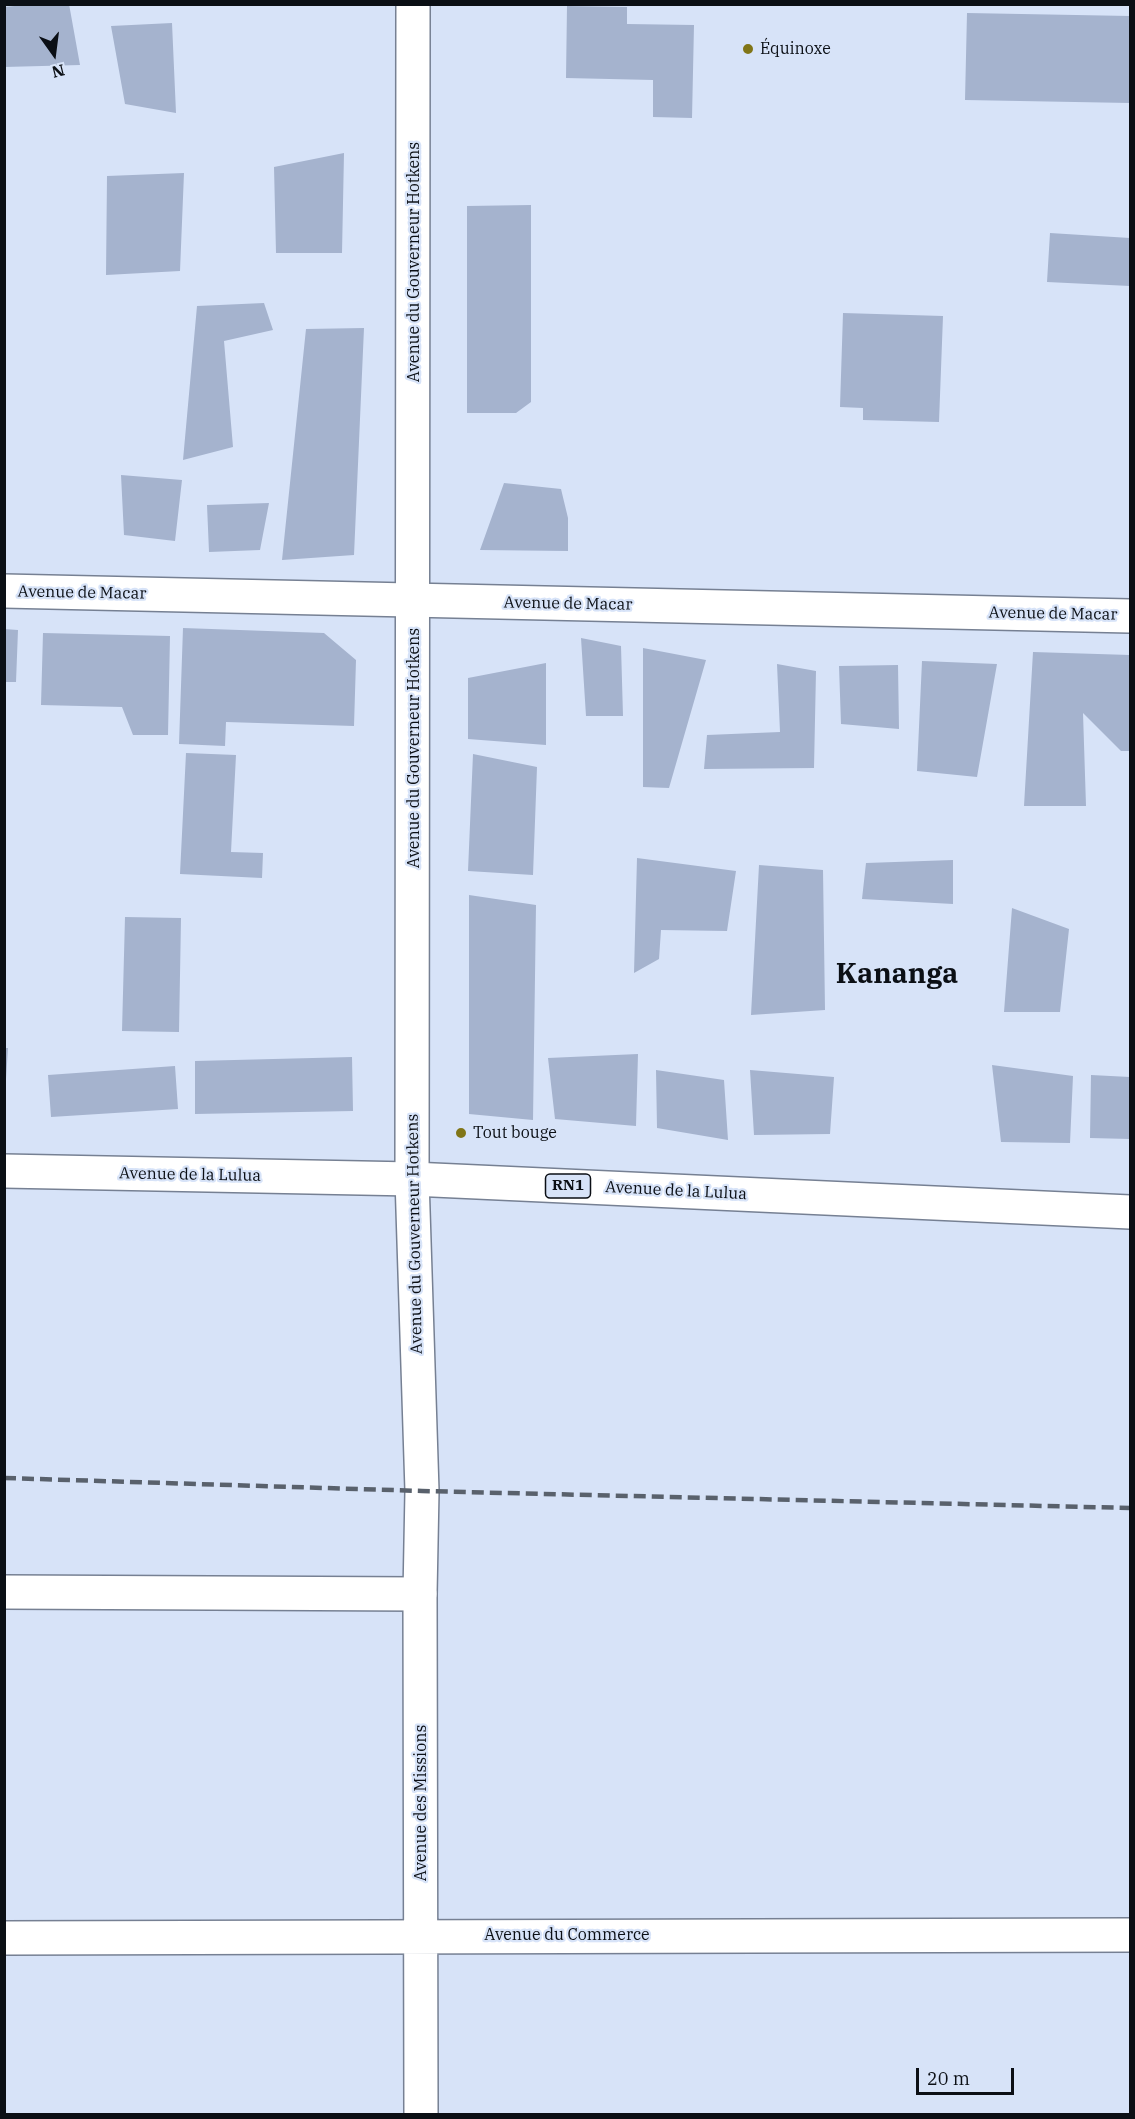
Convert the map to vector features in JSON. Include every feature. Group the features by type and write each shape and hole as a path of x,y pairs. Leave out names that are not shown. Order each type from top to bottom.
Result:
{"main road":[{"name":"Avenue du Gouverneur Hotkens","path":"413,4 412,1179 422,1491"},
{"name":"Avenue de Macar","path":"4,591 1131,616"},
{"name":"Avenue de la Lulua","path":"4,1171 412,1179 1131,1212"},
{"name":"Avenue des Missions","path":"421,2115 420,1594 422,1491"},
{"path":"4,1592 420,1594"},
{"name":"Avenue du Commerce","path":"4,1938 1131,1935"}],"building":[{"path":"69,4 80,65 4,67 4,7"},
{"path":"567,6 627,7 627,24 694,25 692,118 653,117 653,80 566,78"},
{"path":"967,13 1130,16 1130,103 965,100"},
{"path":"172,23 176,113 125,104 111,26"},
{"path":"344,153 342,253 276,253 274,167"},
{"path":"184,173 180,271 106,275 107,176"},
{"path":"531,205 531,402 516,413 467,413 467,206"},
{"path":"1050,233 1130,238 1130,286 1047,282"},
{"path":"264,303 273,330 224,341 233,447 183,460 197,306"},
{"path":"843,313 943,316 939,422 863,420 863,408 840,407"},
{"path":"364,328 354,555 282,560 306,329"},
{"path":"121,475 182,480 175,541 124,535"},
{"path":"504,483 561,489 568,518 568,551 480,550"},
{"path":"269,503 260,550 209,552 207,505"},
{"path":"183,628 324,633 356,660 354,726 226,722 225,746 179,744"},
{"path":"4,629 18,630 16,682 4,682"},
{"path":"43,633 170,636 168,735 133,735 122,707 41,705"},
{"path":"581,638 621,646 623,716 586,716"},
{"path":"643,648 706,660 669,788 643,787"},
{"path":"1033,652 1130,655 1130,751 1121,751 1083,713 1086,806 1024,806"},
{"path":"922,661 997,664 977,777 917,771"},
{"path":"546,663 546,745 468,739 468,678"},
{"path":"777,664 816,671 814,768 704,769 707,735 780,732"},
{"path":"898,665 899,729 841,724 839,666"},
{"path":"186,753 236,755 231,852 263,853 262,878 180,874"},
{"path":"473,754 537,767 533,875 468,871"},
{"path":"637,858 736,871 727,931 661,930 659,959 634,973"},
{"path":"953,860 953,904 862,899 866,863"},
{"path":"759,865 823,870 825,1010 751,1015"},
{"path":"469,895 536,905 533,1120 469,1114"},
{"path":"1012,908 1069,929 1060,1012 1004,1012"},
{"path":"125,917 181,918 179,1032 122,1031"},
{"path":"4,1048 8,1048 6,1079 4,1079"},
{"path":"638,1054 636,1126 555,1119 548,1058"},
{"path":"352,1057 353,1111 195,1114 195,1061"},
{"path":"992,1065 1073,1076 1070,1143 1001,1142"},
{"path":"175,1066 178,1109 51,1117 48,1075"},
{"path":"656,1070 724,1080 728,1140 657,1128"},
{"path":"750,1070 834,1077 830,1134 754,1135"},
{"path":"1091,1075 1130,1077 1130,1139 1090,1138"}],"railway":[{"path":"4,1478 422,1491 1130,1508"}],"place":[{"name":"Équinoxe","path":"748,49"},
{"name":"Tout bouge","path":"461,1133"}],"district":[{"name":"Kananga","path":"897,975"}]}
